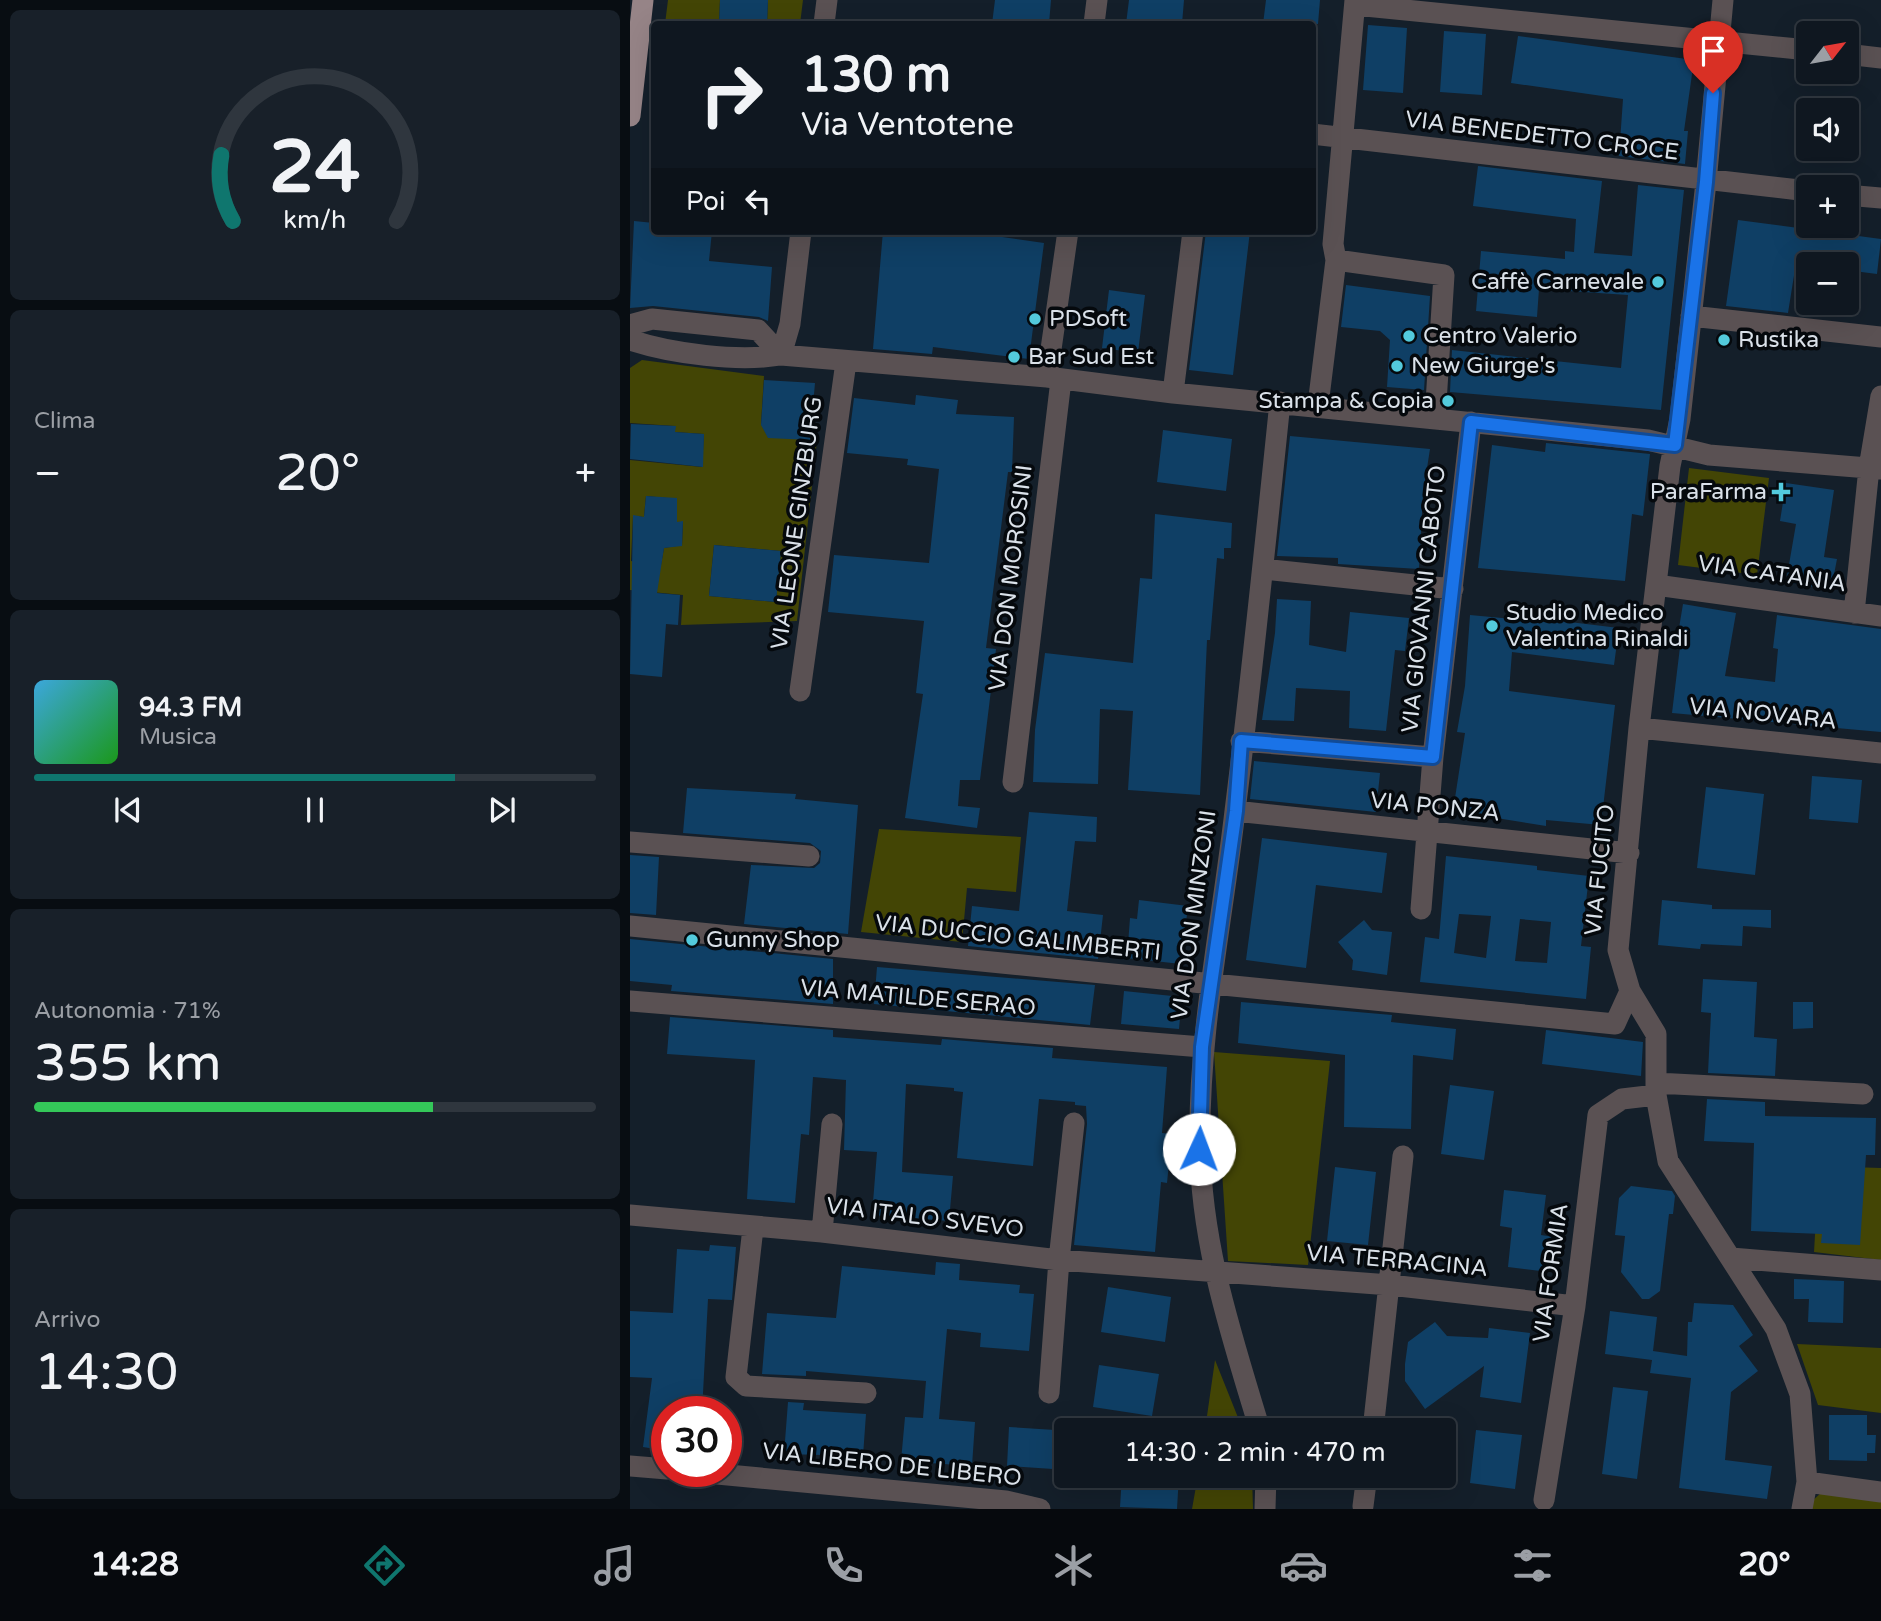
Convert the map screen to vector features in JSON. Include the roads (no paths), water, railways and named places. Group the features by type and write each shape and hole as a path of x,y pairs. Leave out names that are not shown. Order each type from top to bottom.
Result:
{"main road":[{"path":"630,116 633,55 643,0"}],"street":[{"path":"824,21 827,0"},
{"path":"1094,21 1097,0"},
{"name":"VIA FUCITO","path":"1723,0 1691,316 1639,728 1618,950 1630,991 1656,1034 1656,1089 1668,1161 1776,1329 1800,1394 1807,1482 1802,1509"},
{"path":"1318,405 1335,252 1355,2 1796,49"},
{"path":"1859,55 1881,58"},
{"name":"VIA BENEDETTO CROCE","path":"1316,135 1706,182 1796,190"},
{"path":"1859,196 1881,198"},
{"path":"781,355 790,324 801,235"},
{"name":"VIA DON MOROSINI","path":"1013,782 1068,235"},
{"path":"1173,393 1193,235"},
{"path":"1335,252 1444,275 1435,419"},
{"path":"1691,316 1881,337"},
{"path":"630,325 652,319 758,330 781,355"},
{"path":"630,340 650,347 758,359 781,355 1318,405 1675,445 1709,455 1875,469"},
{"name":"VIA LEONE GINZBURG","path":"800,691 846,362"},
{"path":"1854,613 1875,469 1881,396"},
{"name":"VIA DON MINZONI","path":"1256,1418 1213,1273 1199,1149 1202,1047 1209,983 1236,811 1241,741 1263,569 1280,402"},
{"name":"VIA GIOVANNI CABOTO","path":"1421,908 1425,833 1471,422"},
{"path":"1263,569 1452,589"},
{"name":"VIA CATANIA","path":"1656,585 1881,616"},
{"name":"VIA NOVARA","path":"1639,728 1881,753"},
{"path":"1241,741 1433,757"},
{"name":"VIA PONZA","path":"1236,811 1629,853"},
{"path":"630,842 809,856"},
{"name":"VIA DUCCIO GALIMBERTI","path":"630,926 1615,1024 1630,991"},
{"name":"VIA MATILDE SERAO","path":"630,1001 1202,1047"},
{"name":"VIA FORMIA","path":"1544,1500 1575,1306 1598,1115 1622,1099 1656,1089 1863,1094"},
{"path":"1049,1393 1059,1260 1074,1123"},
{"path":"822,1232 832,1124"},
{"path":"1374,1418 1403,1156"},
{"name":"VIA ITALO SVEVO","path":"630,1215 753,1228 822,1232 1059,1260 1213,1273"},
{"path":"753,1228 736,1377 746,1386 866,1393"},
{"path":"1731,1258 1881,1270"},
{"name":"VIA TERRACINA","path":"1213,1273 1390,1285 1575,1306"},
{"path":"630,1466 651,1468"},
{"name":"VIA LIBERO DE LIBERO","path":"742,1476 1006,1501 1039,1509"},
{"path":"1807,1482 1881,1492"},
{"path":"1265,1509 1266,1488"},
{"path":"1363,1506 1365,1488"}],"place":[{"name":"Caffè Carnevale","path":"1658,282"},
{"name":"PDSoft","path":"1035,319"},
{"name":"Centro Valerio","path":"1409,336"},
{"name":"Rustika","path":"1724,340"},
{"name":"Bar Sud Est","path":"1014,357"},
{"name":"New Giurge's","path":"1397,366"},
{"name":"Stampa & Copia","path":"1448,401"},
{"name":"ParaFarma","path":"1781,492"},
{"name":"Studio Medico Valentina Rinaldi","path":"1492,626"},
{"name":"Gunny Shop","path":"692,940"}]}
